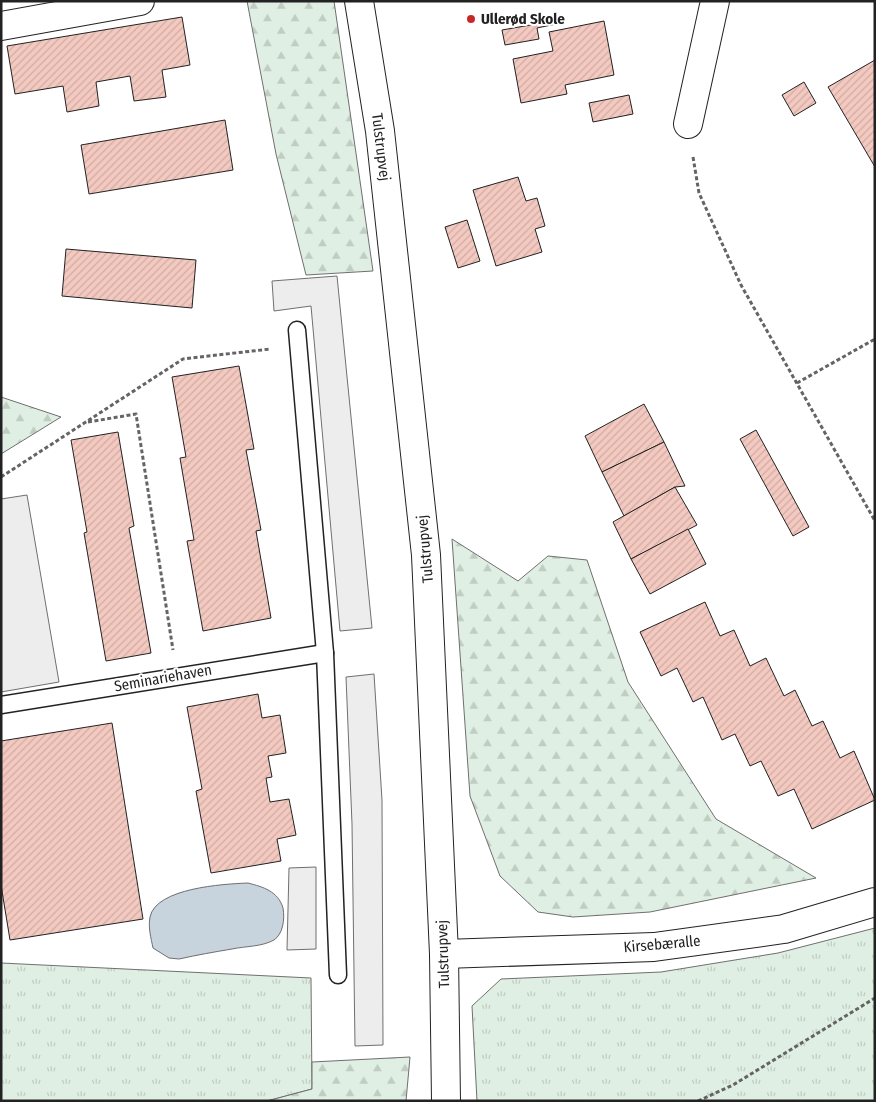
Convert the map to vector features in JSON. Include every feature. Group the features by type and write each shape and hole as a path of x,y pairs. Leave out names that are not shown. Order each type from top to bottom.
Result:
{"street":[{"path":"1,26 140,1"},
{"name":"Tulstrupvej","path":"360,1 380,131 426,555 444,954 446,1101"},
{"path":"688,124 715,1"},
{"name":"Kirsebæralle","path":"444,954 654,947 784,929 875,902"}],"lane":[{"path":"297,338 325,653 338,975"},
{"name":"Seminariehaven","path":"1,705 177,675 325,653"}],"path":[{"path":"688,124 699,193 742,286 875,521"},
{"path":"1,476 183,359 297,338"},
{"path":"796,383 875,339"},
{"path":"85,423 136,414 177,675"},
{"path":"698,1101 733,1085 875,998"}],"green space":[{"path":"247,1 334,1 373,271 306,275 276,154"},
{"path":"1,397 61,417 1,454"},
{"path":"452,539 518,581 548,556 587,560 628,682 716,819 816,878 650,912 573,917 538,912 500,876 470,796"},
{"path":"875,928 875,1101 477,1101 472,1006 501,979 661,972 778,953"},
{"path":"1,963 311,978 312,1089 267,1101 1,1101"},
{"path":"410,1057 406,1101 267,1101 312,1089 312,1062"}],"shaded area":[{"path":"337,276 372,628 340,631 311,306 274,311 272,281"},
{"path":"27,495 59,682 1,692 1,499"},
{"path":"374,674 382,800 383,1045 355,1046 352,824 346,677"},
{"path":"316,867 316,949 287,950 289,868"},
{"path":"248,883 269,891 278,897 281,902 284,912 283,926 274,940 259,945 179,959 169,958 153,948 150,917 155,907 164,900 192,889"}],"building":[{"path":"182,17 190,65 162,70 166,97 134,101 130,76 96,82 99,106 67,112 63,86 15,94 7,46"},
{"path":"555,17 556,24 537,28 539,39 505,45 502,30 536,24 535,21"},
{"path":"604,21 614,75 565,85 567,94 521,103 513,59 553,51 549,32"},
{"path":"875,60 875,167 828,87"},
{"path":"804,82 816,103 794,116 782,95"},
{"path":"629,95 633,114 593,122 589,103"},
{"path":"225,120 233,170 89,194 81,145"},
{"path":"518,177 526,201 537,198 545,226 535,229 542,252 496,266 473,190"},
{"path":"467,220 480,261 458,268 445,227"},
{"path":"66,249 196,260 192,308 62,296"},
{"path":"239,366 254,449 246,450 261,530 256,531 271,618 203,631 187,541 194,540 180,458 186,457 172,377"},
{"path":"644,404 664,442 602,472 585,436"},
{"path":"756,430 809,527 793,536 740,439"},
{"path":"118,432 134,526 129,528 151,653 106,661 84,533 87,532 71,440"},
{"path":"664,442 685,486 675,487 624,516 602,472"},
{"path":"675,487 697,525 631,559 613,522"},
{"path":"688,529 706,564 650,594 631,559"},
{"path":"705,602 720,636 734,630 750,666 766,658 784,696 795,690 812,726 823,721 840,758 854,751 875,800 812,829 794,789 778,796 761,761 750,766 735,734 722,740 703,697 693,702 677,668 661,676 640,632"},
{"path":"258,694 262,718 280,715 286,753 268,756 272,777 266,778 270,802 289,799 296,835 277,839 281,861 211,873 196,791 202,789 187,707"},
{"path":"112,723 143,919 10,940 1,885 1,741"}],"place":[{"name":"Ullerød Skole","path":"471,19"}]}
